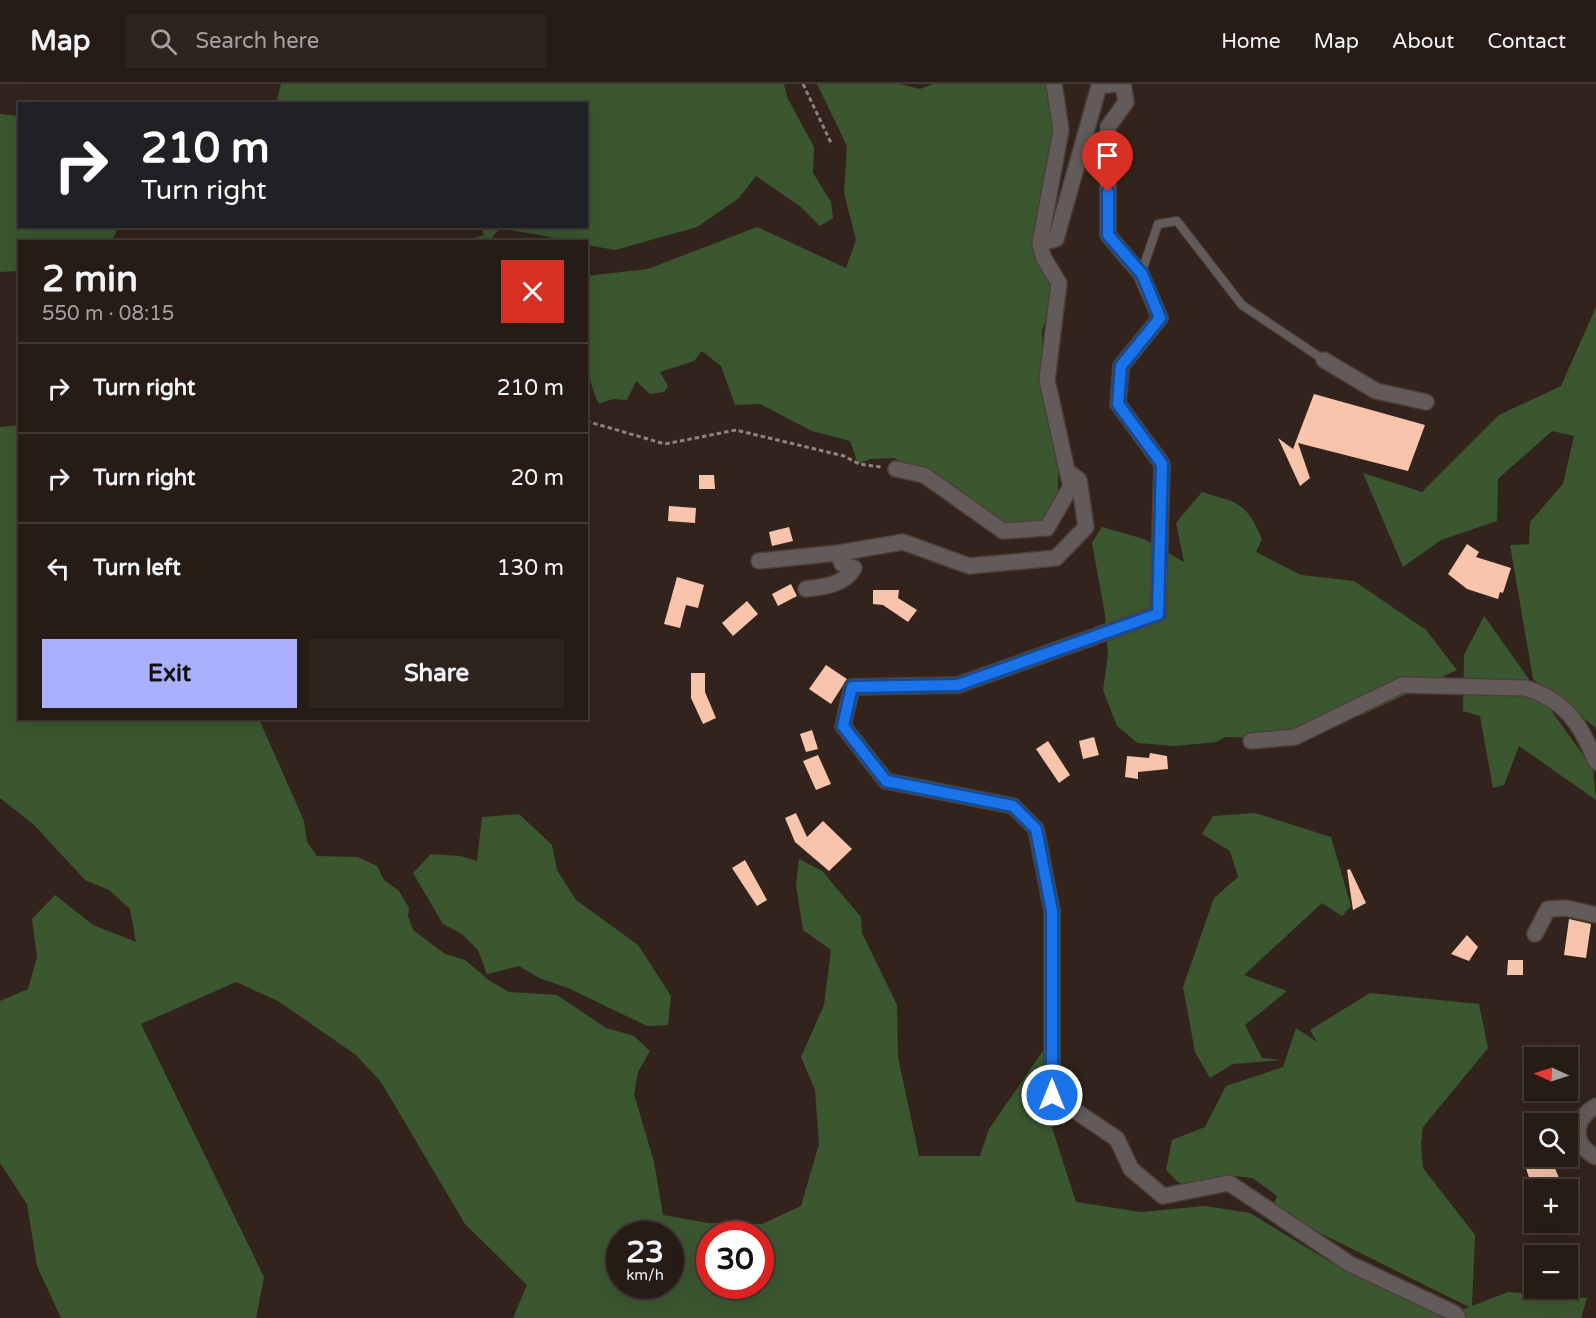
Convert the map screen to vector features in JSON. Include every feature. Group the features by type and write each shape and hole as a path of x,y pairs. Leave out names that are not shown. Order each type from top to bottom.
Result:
{"street":[{"path":"896,469 924,475 1003,531 1047,528 1071,486 1047,380 1059,283 1043,257 1040,243 1061,130 1054,84"},
{"path":"1040,243 1056,239 1099,86 1116,84"},
{"path":"1123,84 1126,102 1108,127 1108,235 1142,274 1160,318 1121,366 1118,404 1162,464 1158,614 958,685 852,687 843,726 886,781 1013,806 1036,829 1052,911 1052,1095 1117,1139 1131,1169 1162,1196 1229,1183 1350,1264 1454,1313 1458,1318"},
{"path":"1324,360 1376,391 1426,402"},
{"path":"759,561 838,554 903,542 969,566 1056,558 1086,527 1079,480 1067,471"},
{"path":"806,590 839,583 849,576 854,568 842,564 838,554"},
{"path":"1251,741 1294,737 1402,685 1525,688 1541,692 1559,704 1580,726 1596,762"},
{"path":"1535,934 1548,909 1566,908 1596,915"},
{"path":"1596,1106 1585,1112 1578,1123 1579,1138 1589,1154 1596,1157"}],"lane":[{"path":"1142,274 1158,224 1178,221 1242,305 1324,360"}],"path":[{"path":"803,84 832,145"},
{"path":"588,422 665,444 736,430 844,456 859,464 896,469"}],"green space":[{"path":"281,84 784,84 787,97 814,147 813,173 831,202 833,218 820,226 801,207 756,176 739,198 697,227 615,250 588,245 588,240 566,240 500,228 588,228 588,102 276,102"},
{"path":"817,84 900,84 920,89 933,84 1060,84 1065,106 1056,139 1043,212 1038,264 1052,288 1052,307 1042,330 1042,386 1058,456 1058,500 1047,521 1010,532 895,458 870,459 858,464 850,441 812,431 760,404 735,405 721,366 702,351 694,361 660,372 668,386 664,392 650,394 636,381 627,400 613,399 599,404 593,390 588,366 588,276 648,269 757,227 846,268 856,240 844,193 847,146"},
{"path":"0,114 18,116 18,228 115,228 116,233 112,240 18,240 18,271 0,272"},
{"path":"481,228 500,228 490,240 468,240 484,235"},
{"path":"1596,307 1596,728 1533,679 1510,545 1529,544 1530,522 1563,484 1574,436 1552,431 1498,479 1497,521 1441,540 1403,567 1363,473 1422,492 1499,415 1561,386"},
{"path":"18,425 18,720 259,720 304,821 307,842 317,856 357,857 377,866 384,880 399,891 409,908 408,916 413,930 445,954 465,960 490,981 509,992 557,995 606,1028 634,1036 650,1051 638,1072 634,1094 654,1162 663,1215 697,1221 696,1299 774,1299 774,1221 768,1221 801,1206 819,1144 815,1090 801,1057 824,1005 831,950 803,930 796,885 799,859 822,871 861,917 862,933 897,1005 898,1057 919,1156 980,1156 989,1129 1051,1039 1049,1118 1076,1202 1141,1212 1205,1206 1250,1213 1345,1271 1456,1313 1469,1307 1272,1209 1277,1196 1253,1178 1224,1175 1210,1186 1179,1183 1166,1170 1172,1140 1205,1127 1226,1086 1283,1067 1296,1028 1317,1042 1310,1030 1370,993 1479,1004 1488,1048 1423,1127 1421,1144 1423,1168 1475,1235 1472,1306 1508,1292 1524,1293 1524,1299 1587,1298 1581,1318 513,1318 527,1285 465,1224 381,1082 356,1055 278,1001 236,982 141,1024 264,1277 256,1318 61,1318 37,1266 27,1204 0,1163 0,1001 28,989 37,957 32,919 55,895 93,925 136,942 130,909 109,890 85,880 34,825 0,798 0,427"},
{"path":"1202,492 1233,502 1246,511 1262,539 1256,552 1301,575 1354,581 1426,630 1457,670 1362,715 1276,738 1225,737 1216,742 1175,746 1138,743 1117,726 1103,690 1108,655 1105,614 1092,543 1102,527 1144,539 1184,562 1176,523"},
{"path":"1484,616 1593,769 1596,800 1519,746 1504,785 1493,788 1480,716 1463,711 1464,655"},
{"path":"1255,813 1331,837 1351,906 1342,916 1322,903 1244,975 1287,991 1245,1025 1262,1058 1281,1060 1233,1064 1210,1078 1195,1052 1183,987 1214,898 1238,877 1230,851 1202,834 1213,816"},
{"path":"519,814 552,845 557,870 576,900 638,945 671,996 668,1025 647,1026 568,988 539,978 519,966 487,974 478,950 462,934 443,924 413,873 431,854 460,856 477,861 482,817"}],"building":[{"path":"1314,394 1425,425 1408,471 1298,443 1310,478 1300,486 1278,438 1293,449"},
{"path":"699,475 714,475 715,489 699,489"},
{"path":"669,506 696,508 695,523 668,521"},
{"path":"789,527 793,541 772,546 769,532"},
{"path":"1467,544 1479,552 1476,557 1511,568 1503,593 1500,592 1498,599 1467,589 1448,574"},
{"path":"677,577 704,585 698,608 686,605 680,628 664,624"},
{"path":"791,584 797,596 778,606 772,594"},
{"path":"873,590 899,590 898,598 917,610 908,622 883,605 873,604"},
{"path":"747,601 758,614 733,636 722,623"},
{"path":"826,665 847,679 831,704 809,689"},
{"path":"691,673 705,673 705,692 716,718 703,724 691,698"},
{"path":"812,730 818,749 806,752 800,734"},
{"path":"1094,737 1099,755 1083,759 1079,741"},
{"path":"1048,741 1070,775 1059,783 1036,749"},
{"path":"1150,753 1167,756 1168,769 1138,772 1138,779 1125,777 1127,756 1149,758"},
{"path":"818,755 831,784 816,790 803,761"},
{"path":"796,813 807,837 823,821 852,849 829,871 795,842 785,818"},
{"path":"745,860 767,900 757,906 732,868"},
{"path":"1350,869 1366,903 1353,910 1347,870"},
{"path":"1569,919 1591,924 1586,958 1564,955"},
{"path":"1467,935 1478,947 1469,961 1451,954"},
{"path":"1508,960 1523,960 1523,975 1507,975"},
{"path":"1526,1167 1554,1167 1559,1179 1529,1179"}],"route":[{"path":"1052,1095 1052,911 1036,829 1013,806 886,781 843,726 852,687 958,685 1158,614 1162,464 1118,404 1121,366 1160,318 1142,274 1108,235 1108,192"}]}
